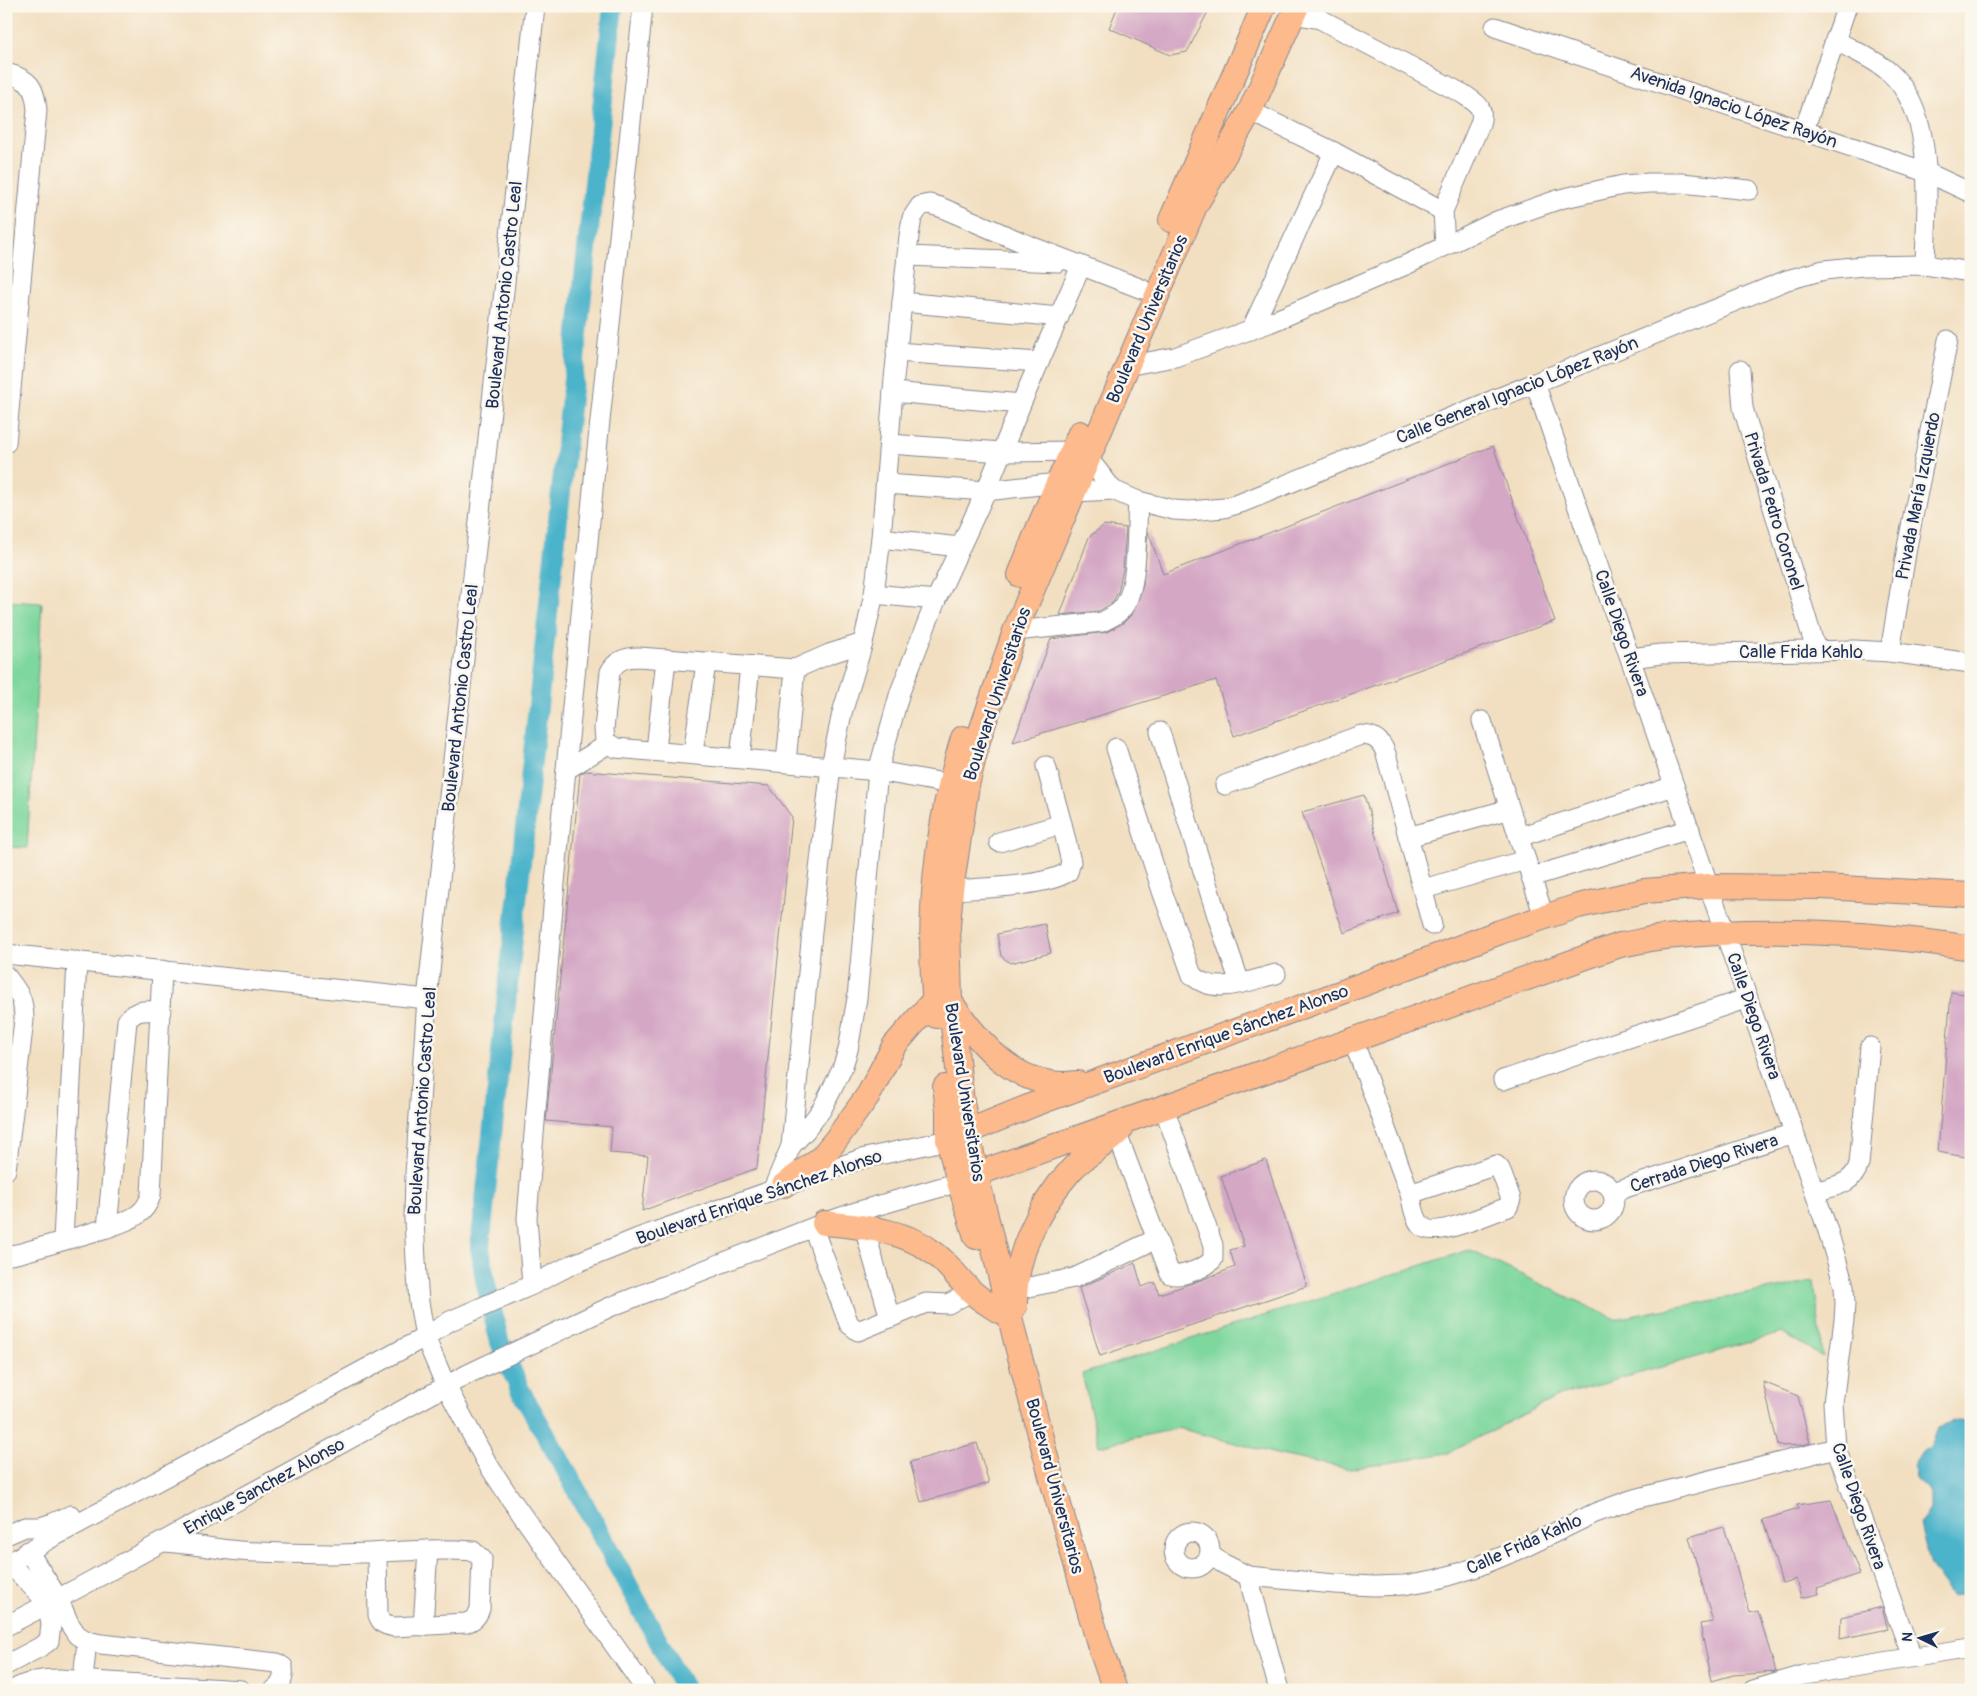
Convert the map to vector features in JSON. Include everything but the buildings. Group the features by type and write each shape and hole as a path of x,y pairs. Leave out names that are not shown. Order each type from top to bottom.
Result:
{"main road":[{"name":"Boulevard Universitarios","path":"1080,454 1126,366 1264,6"},
{"name":"Boulevard Universitarios","path":"1113,1690 1092,1630 999,1311 958,1135 948,1111 942,1001 951,890 956,850 979,737 1066,488 1142,289 1188,202 1250,111 1295,10"},
{"name":"Boulevard Universitarios","path":"942,1001 931,966 931,924 937,852 950,784 971,710 992,647 1038,529 1066,488"},
{"name":"Boulevard Enrique Sánchez Alonso","path":"958,1135 1105,1079 1578,906 1644,891 1709,886 1812,886 1971,895"},
{"path":"967,1178 1123,1127 1164,1108 1620,946 1664,937 1794,932 1911,939 1971,948"},
{"path":"778,1187 821,1158 869,1094 894,1046 942,1001 1004,1063 1020,1073 1035,1079 1062,1085 1105,1079"},
{"path":"1015,1338 1014,1290 1021,1256 1039,1214 1071,1170 1123,1127"},
{"name":"Boulevard Universitarios","path":"967,1178 1015,1338 1077,1571 1113,1690"},
{"path":"819,1226 861,1220 887,1232 910,1239 933,1252 958,1274 972,1292 999,1311"}],"street":[{"name":"Boulevard Antonio Castro Leal","path":"535,6 427,999 414,1218 419,1302 425,1337 446,1386 487,1463 646,1690"},
{"path":"532,1285 527,1218 566,770 643,6"},
{"path":"1804,130 1847,6"},
{"path":"1295,10 1320,18 1464,94 1480,108 1482,115 1480,124 1443,211 1446,246"},
{"name":"Avenida Ignacio López Rayón","path":"1495,28 1926,172 1971,193"},
{"path":"1835,40 1888,71 1902,88 1914,111 1920,129 1926,172 1925,265 1971,272"},
{"path":"6,73 30,83 36,99 37,110 9,379 6,443"},
{"path":"1250,111 1334,152 1443,211"},
{"path":"1250,330 1334,152"},
{"path":"1126,366 1175,357 1250,330 1446,246 1497,221 1560,199 1622,185 1682,183 1749,190"},
{"path":"778,1187 791,1146 831,766 842,713 863,643 874,594 886,484 896,352 912,218 920,206 929,204 940,207 1076,264 1142,289"},
{"path":"907,256 1076,264"},
{"path":"791,1146 822,1109 842,1069 848,1050 857,998 878,770 900,692 936,600 986,491 1059,317 1076,264"},
{"name":"Calle General Ignacio López Rayón","path":"1112,490 1138,501 1174,510 1189,511 1224,508 1241,503 1787,280 1824,270 1864,266 1925,265"},
{"path":"902,302 1059,317"},
{"name":"Privada María Izquierdo","path":"1890,652 1909,537 1948,340"},
{"path":"896,352 1039,362"},
{"name":"Privada Pedro Coronel","path":"1740,370 1743,408 1816,650"},
{"name":"Calle Diego Rivera","path":"1535,383 1815,1192 1844,1286 1844,1320 1833,1403 1836,1448 1912,1657"},
{"path":"893,392 1021,404"},
{"path":"889,444 1002,452 1080,454 1112,490"},
{"path":"886,484 986,491 1066,488 1112,490"},
{"path":"1015,631 1102,622 1124,608 1129,597 1134,572 1138,501"},
{"path":"881,538 959,547"},
{"path":"874,594 936,600"},
{"path":"863,643 835,651 795,669 632,657 618,662 610,672 604,729 605,741 616,748 878,770 950,784"},
{"name":"Calle Frida Kahlo","path":"1631,658 1661,654 1816,650 1890,652 1971,663"},
{"path":"656,750 666,659"},
{"path":"693,753 706,663"},
{"path":"740,758 750,666"},
{"path":"786,762 795,669"},
{"path":"1482,721 1544,917"},
{"path":"1160,732 1218,920 1240,983"},
{"path":"1225,785 1361,735 1371,736 1380,741 1383,746 1432,925"},
{"path":"566,770 608,744"},
{"path":"1116,748 1188,968 1197,980 1210,986 1218,987 1276,974"},
{"path":"951,890 1002,886 1058,878 1068,872 1071,862 1046,766"},
{"path":"1519,837 1674,786"},
{"path":"1408,837 1510,809"},
{"path":"999,842 1062,824"},
{"path":"1423,889 1528,869 1690,829"},
{"path":"6,954 427,999"},
{"path":"63,1240 77,962"},
{"path":"6,1254 21,1253 108,1228 136,1217 149,1204 162,970"},
{"path":"6,976 18,991 24,1004 24,1020 6,1170"},
{"path":"1503,1080 1748,998"},
{"path":"108,1228 126,1021 131,1014 138,1011 161,1012"},
{"path":"1353,1040 1410,1194 1417,1219 1421,1225 1427,1230 1442,1230 1508,1207 1511,1199 1500,1169 1496,1165 1410,1194"},
{"path":"1815,1192 1850,1180 1856,1174 1859,1164 1870,1047"},
{"path":"1123,1127 1167,1270 1170,1274 1179,1276 1209,1264 1213,1259 1212,1245 1164,1108"},
{"name":"Cerrada Diego Rivera","path":"1613,1192 1794,1133"},
{"name":"Boulevard Enrique Sánchez Alonso","path":"425,1337 450,1321 504,1298 571,1265 638,1238 861,1159 958,1135"},
{"path":"890,1318 861,1220 967,1178"},
{"path":"819,1226 849,1324 858,1330 926,1303 948,1304 972,1292"},
{"name":"Enrique Sanchez Alonso","path":"6,1626 468,1374 522,1347 610,1307 819,1226"},
{"path":"1014,1290 1074,1278 1156,1239"},
{"path":"53,1600 8,1563 425,1337"},
{"path":"6,1535 25,1527 40,1527 53,1523 234,1431 244,1434"},
{"name":"Calle Frida Kahlo","path":"1210,1555 1248,1576 1292,1582 1374,1586 1404,1585 1438,1579 1474,1568 1523,1548 1595,1512 1631,1500 1836,1448"},
{"path":"163,1542 189,1543 238,1551 284,1554 377,1554 428,1550 473,1551 482,1559 483,1567 480,1609 473,1620 466,1623 394,1627 385,1625 380,1621 378,1614 377,1554"},
{"path":"424,1626 428,1550"},
{"path":"28,1551 53,1600 77,1635 86,1641 277,1663 283,1667 284,1676 281,1684 274,1690"},
{"path":"1248,1576 1279,1690"},
{"path":"6,1665 42,1646 49,1640 53,1600"},
{"path":"83,1679 86,1641"},
{"path":"1753,1690 1804,1675 1971,1648"},
{"path":"216,1687 218,1656"},
{"path":"13,1690 29,1682 42,1679 83,1679 241,1690"}],"green space":[{"path":"6,601 42,603 27,848 6,847"},
{"path":"1469,1250 1615,1319 1814,1281 1823,1357 1782,1333 1559,1396 1448,1453 1350,1469 1280,1455 1178,1428 1099,1446 1082,1374"}],"water":[{"path":"1956,1421 1971,1422 1971,1594 1951,1596 1930,1566 1920,1525 1930,1509 1930,1490 1915,1479 1914,1463 1921,1452 1930,1447 1937,1428"}],"waterway":[{"path":"613,6 480,1247 485,1280 499,1340 520,1390 563,1465 685,1690"}]}
